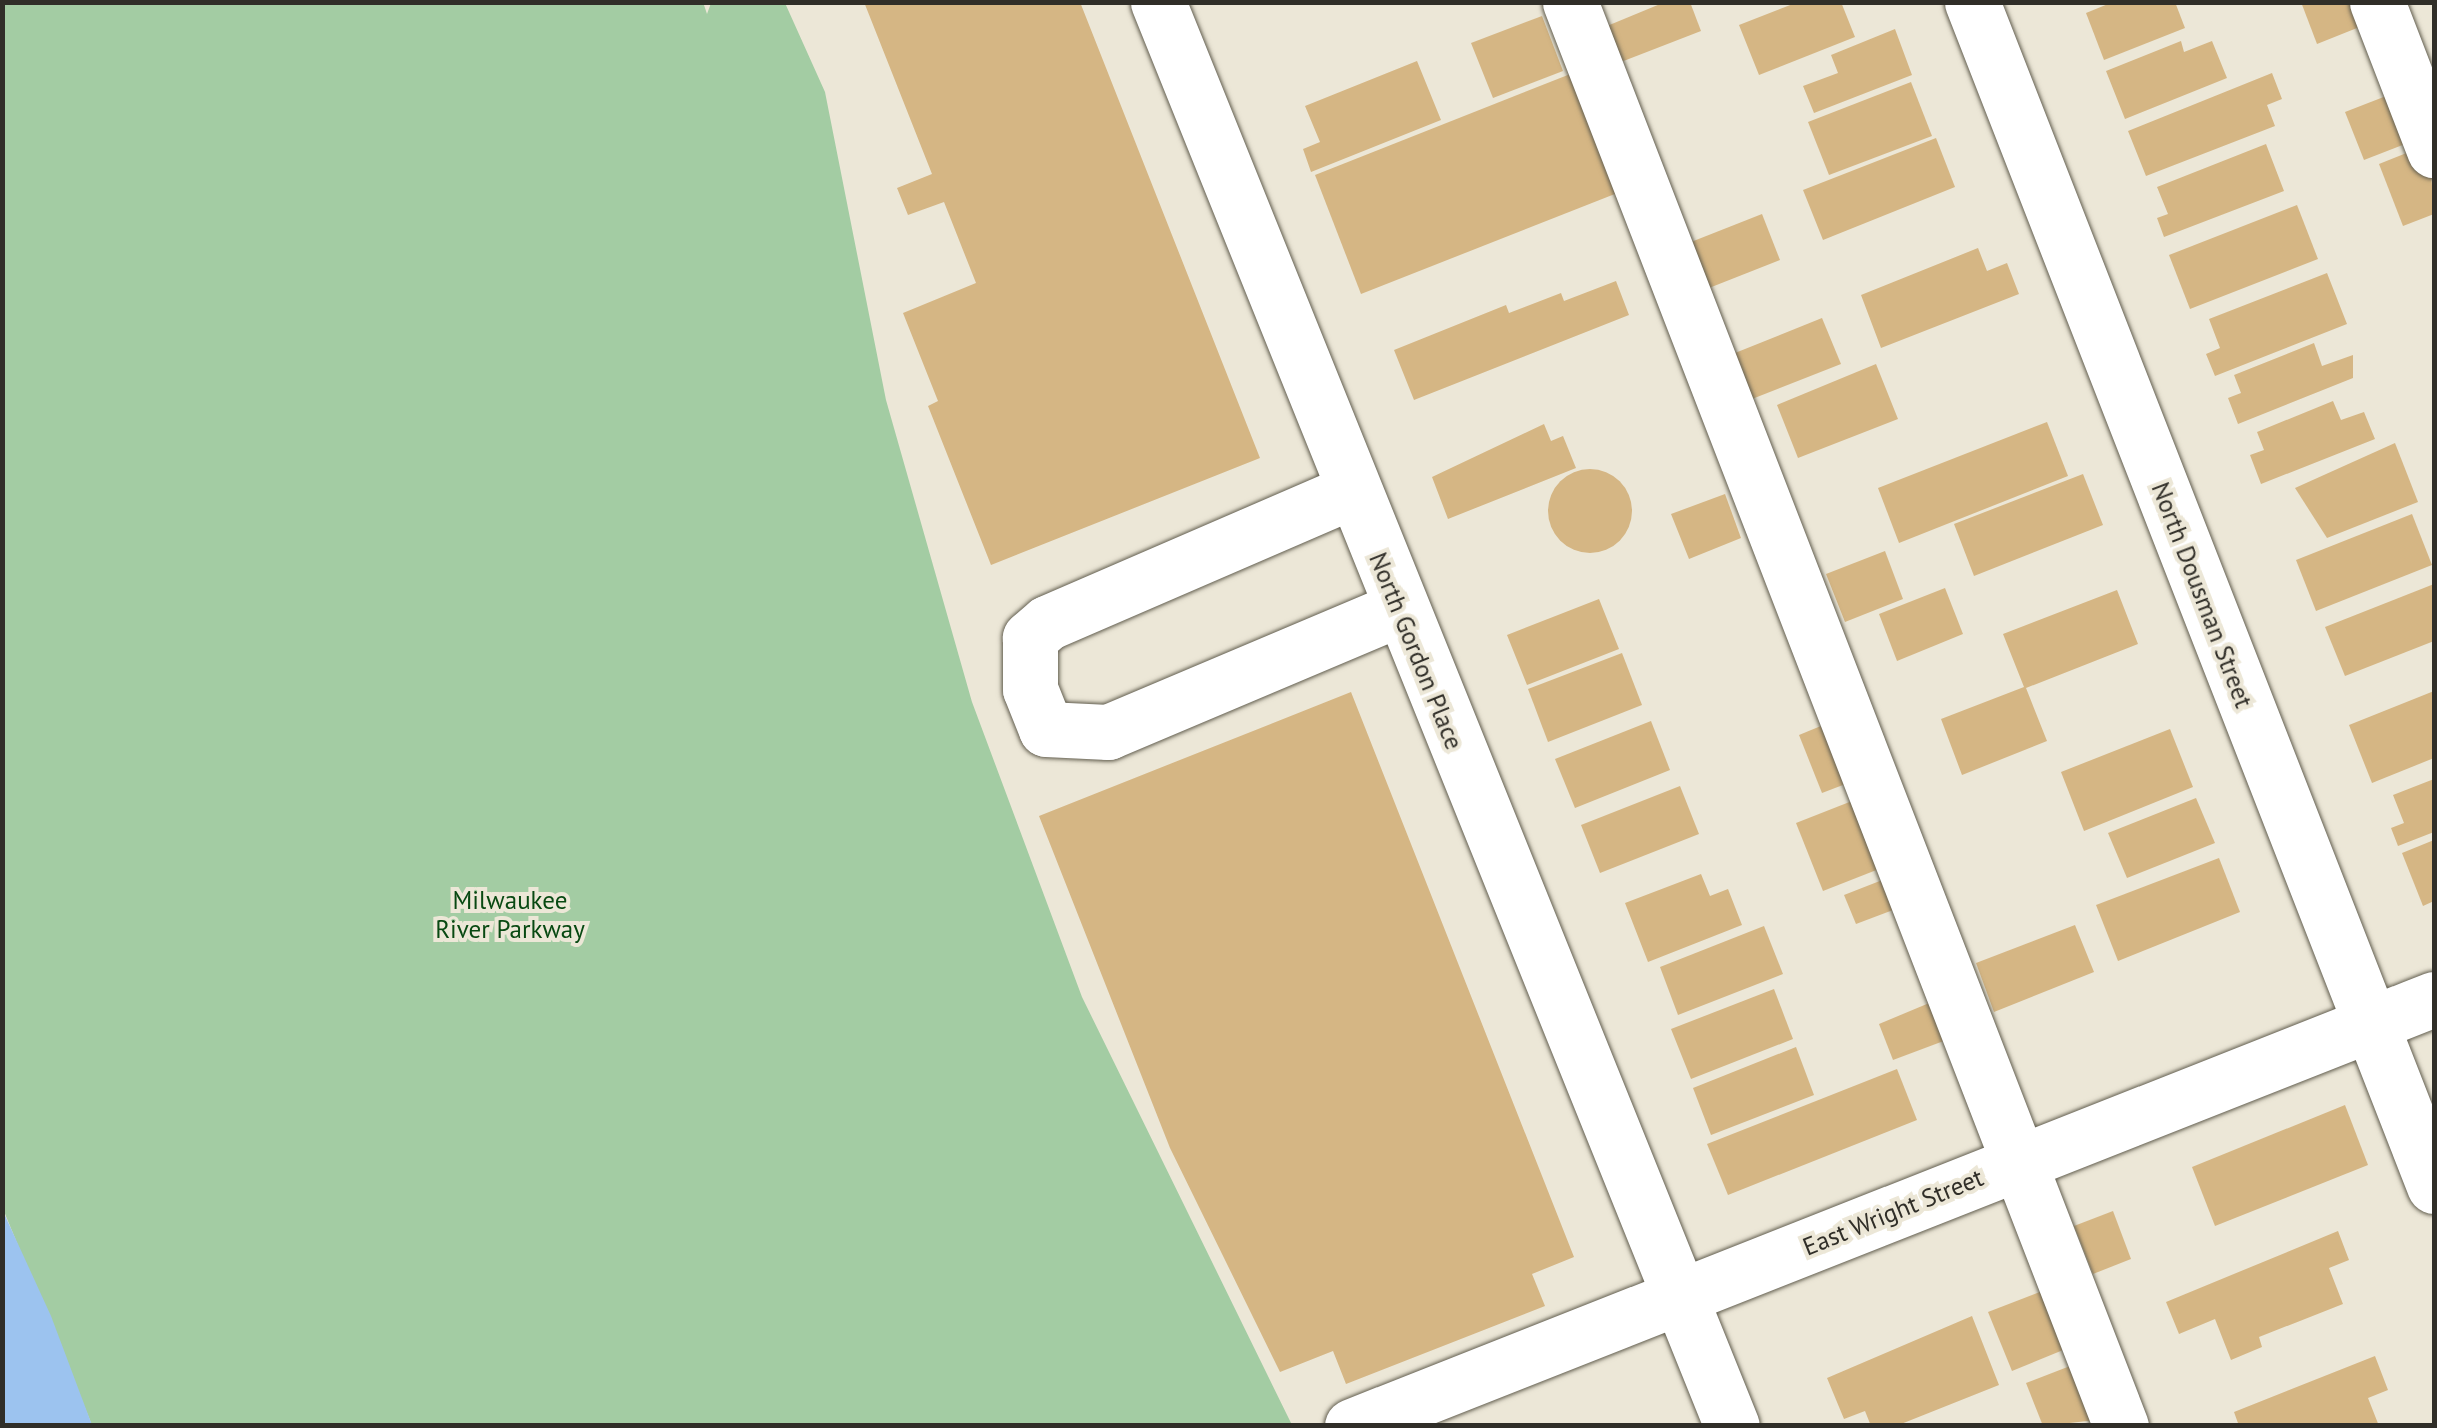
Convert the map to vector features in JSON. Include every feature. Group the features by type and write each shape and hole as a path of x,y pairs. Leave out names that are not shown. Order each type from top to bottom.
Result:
{"street":[{"name":"North Gordon Place","path":"1158,2 1674,1298 1732,1426"},
{"path":"1570,2 2121,1426"},
{"name":"North Dousman Street","path":"1972,2 2434,1186"},
{"path":"2377,2 2434,150"},
{"path":"1352,491 1048,624 1030,638 1030,689 1046,729 1108,732 1399,609"},
{"name":"East Wright Street","path":"1352,1426 2434,999"}],"green space":[{"name":"Milwaukee River Parkway","path":"703,2 707,14 711,3 785,3 825,92 886,400 972,702 1082,997 1292,1425 92,1425 3,1209 2,3"}],"water":[{"path":"2,1209 51,1316 92,1425 3,1425"}],"building":[{"path":"864,2 1080,2 1260,458 991,565 928,406 938,401 903,313 976,283 944,202 908,215 897,188 932,174"},
{"path":"1665,2 1690,2 1701,31 1621,62 1607,26"},
{"path":"1798,2 1841,2 1855,37 1759,75 1739,25"},
{"path":"2113,2 2175,2 2185,28 2104,60 2086,13"},
{"path":"2301,2 2364,2 2372,22 2317,44"},
{"path":"1542,16 1563,71 1493,98 1471,43"},
{"path":"1895,29 1912,75 1814,113 1803,86 1838,73 1831,55"},
{"path":"2181,41 2184,52 2212,41 2227,78 2125,119 2106,71"},
{"path":"1417,61 1441,120 1311,172 1303,149 1320,142 1305,106"},
{"path":"1578,71 1625,190 1361,294 1315,175"},
{"path":"2272,73 2282,99 2267,105 2275,126 2146,176 2128,131"},
{"path":"1911,82 1932,136 1829,175 1808,122"},
{"path":"2399,91 2418,139 2364,160 2345,112"},
{"path":"1936,138 1955,187 1823,240 1803,190"},
{"path":"2266,144 2284,191 2164,237 2157,218 2168,214 2157,187"},
{"path":"2429,144 2434,214 2403,226 2379,164"},
{"path":"2297,205 2318,259 2190,309 2169,255"},
{"path":"1762,214 1780,260 1709,288 1691,242"},
{"path":"1978,248 1987,271 2007,263 2019,294 1881,348 1861,295"},
{"path":"2327,273 2347,324 2215,376 2206,354 2220,348 2209,319"},
{"path":"1616,281 1629,315 1414,400 1394,350 1506,305 1509,313 1561,293 1564,301"},
{"path":"1822,318 1841,364 1752,399 1735,353"},
{"path":"2314,343 2322,366 2353,355 2353,378 2238,424 2228,398 2241,393 2234,375"},
{"path":"1876,364 1898,419 1798,458 1777,405"},
{"path":"2333,401 2341,420 2364,412 2375,439 2261,484 2250,455 2264,450 2257,432"},
{"path":"2047,422 2068,476 1899,543 1878,488"},
{"path":"1544,424 1551,441 1563,436 1576,468 1448,519 1432,477"},
{"path":"2395,443 2418,502 2327,538 2295,488"},
{"path":"1590,469 1613,476 1625,488 1632,511 1625,534 1613,546 1590,553 1567,546 1555,534 1548,511 1555,488 1567,476"},
{"path":"2083,474 2103,525 1974,576 1954,524"},
{"path":"1725,494 1741,538 1689,559 1671,514"},
{"path":"2412,514 2432,565 2316,611 2296,560"},
{"path":"1885,551 1903,599 1845,622 1826,574"},
{"path":"2434,584 2434,641 2345,676 2325,627"},
{"path":"1945,588 1963,634 1897,661 1879,614"},
{"path":"2117,590 2138,644 2026,688 2047,741 1962,775 1941,719 2024,687 2003,634"},
{"path":"1599,599 1619,649 1527,685 1507,635"},
{"path":"1622,653 1642,705 1548,742 1528,689"},
{"path":"2434,691 2434,758 2372,783 2349,725"},
{"path":"1351,692 1574,1257 1532,1274 1545,1306 1346,1384 1333,1351 1280,1372 1170,1148 1039,816"},
{"path":"1651,721 1670,770 1575,808 1555,759"},
{"path":"1833,721 1856,780 1822,793 1799,735"},
{"path":"2170,729 2193,787 2084,831 2061,772"},
{"path":"2434,779 2434,832 2398,846 2391,828 2404,823 2393,795"},
{"path":"1680,786 1699,834 1600,873 1581,825"},
{"path":"2196,798 2215,843 2127,878 2108,833"},
{"path":"1852,801 1879,869 1823,891 1796,823"},
{"path":"2434,840 2434,901 2423,906 2402,853"},
{"path":"2219,858 2240,912 2118,961 2096,905"},
{"path":"1701,874 1710,896 1728,889 1742,925 1648,962 1625,903"},
{"path":"1890,877 1901,907 1856,924 1844,895"},
{"path":"2075,925 2094,972 1994,1012 1976,963"},
{"path":"1764,926 1783,974 1678,1015 1660,967"},
{"path":"1774,989 1793,1039 1691,1079 1671,1029"},
{"path":"1934,1001 1949,1039 1893,1060 1879,1024"},
{"path":"1796,1047 1814,1095 1711,1135 1693,1088"},
{"path":"1897,1069 1917,1120 1728,1195 1707,1144"},
{"path":"2345,1105 2368,1165 2215,1226 2192,1167"},
{"path":"2113,1211 2131,1259 2093,1274 2074,1226"},
{"path":"2338,1231 2349,1260 2329,1268 2343,1304 2259,1337 2262,1347 2231,1360 2215,1319 2179,1334 2166,1302"},
{"path":"2045,1290 2068,1348 2012,1371 1988,1312"},
{"path":"1972,1316 1999,1385 1896,1426 1871,1426 1865,1411 1844,1419 1827,1378"},
{"path":"2375,1356 2388,1390 2368,1398 2379,1426 2239,1426 2234,1412"},
{"path":"2083,1361 2105,1419 2043,1426 2026,1383"}]}
